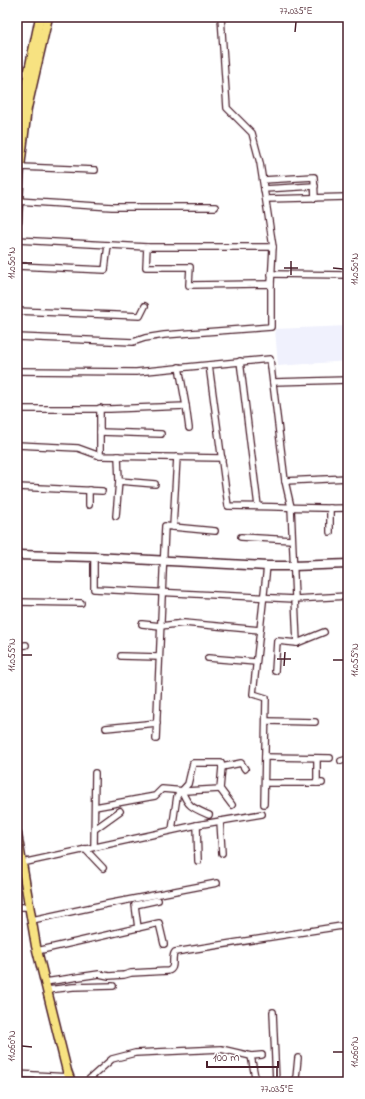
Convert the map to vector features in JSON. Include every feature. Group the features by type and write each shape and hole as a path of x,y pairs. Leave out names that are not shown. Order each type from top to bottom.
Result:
{"main road":[{"path":"17,145 19,104 28,73 40,17"},
{"path":"17,221 20,167 27,108 48,17"},
{"path":"17,834 37,951 70,1079"}],"street":[{"path":"17,337 133,342 145,338 164,335 271,327 273,247 263,180 252,133 227,108 221,17"},
{"path":"17,73 28,73"},
{"path":"20,167 95,170"},
{"path":"263,180 314,177 315,198"},
{"path":"264,189 315,186"},
{"path":"266,199 347,197"},
{"path":"18,201 112,207 215,207"},
{"path":"17,240 147,247 273,247"},
{"path":"17,266 105,270 108,245"},
{"path":"147,247 146,267 190,267 190,285 271,284"},
{"path":"272,274 348,275"},
{"path":"17,311 140,316 145,306"},
{"path":"17,371 136,372 270,359 286,481 291,507 298,643"},
{"path":"240,361 258,506"},
{"path":"209,366 228,506 348,508"},
{"path":"179,367 189,428"},
{"path":"273,382 348,380"},
{"path":"17,409 186,406"},
{"path":"100,408 100,456"},
{"path":"100,432 161,434"},
{"path":"17,445 78,448 100,456 222,458"},
{"path":"116,516 119,481 118,456"},
{"path":"173,527 177,457"},
{"path":"286,481 348,478"},
{"path":"119,481 155,484"},
{"path":"17,487 102,491"},
{"path":"89,490 89,506"},
{"path":"330,508 330,532"},
{"path":"156,738 165,526 215,530"},
{"path":"241,537 292,540"},
{"path":"17,555 163,560 267,566 348,564"},
{"path":"94,557 94,589 295,599 348,596"},
{"path":"264,804 267,721 266,698 253,694 267,566"},
{"path":"17,602 81,603"},
{"path":"142,624 160,626 184,623 260,630"},
{"path":"275,672 277,641 298,643 324,632"},
{"path":"17,646 26,646"},
{"path":"121,656 159,657"},
{"path":"208,658 256,662"},
{"path":"267,721 315,722"},
{"path":"106,728 157,723"},
{"path":"265,757 330,758"},
{"path":"264,783 319,783 317,758"},
{"path":"341,761 348,759"},
{"path":"172,830 177,796 188,784 193,763 221,763 220,789 232,805"},
{"path":"222,767 241,763 245,769"},
{"path":"94,847 95,773"},
{"path":"95,806 155,796 162,789 182,791 220,789"},
{"path":"182,791 191,807 208,815"},
{"path":"95,829 120,811"},
{"path":"22,863 172,830 262,814"},
{"path":"220,821 222,852"},
{"path":"197,825 198,860"},
{"path":"85,849 103,868"},
{"path":"32,920 217,883"},
{"path":"138,928 135,906 158,900"},
{"path":"17,907 29,907"},
{"path":"37,951 159,923 164,944"},
{"path":"46,986 99,974 109,976 131,973 168,972 173,967 172,957 175,952 348,925"},
{"path":"46,986 113,986"},
{"path":"273,1012 276,1082"},
{"path":"86,1082 112,1059 135,1053 221,1049 251,1056 262,1055"},
{"path":"251,1056 256,1082"},
{"path":"291,1082 296,1078 298,1058"},
{"path":"17,1074 70,1079"}],"shaded area":[{"path":"348,326 348,361 278,366 275,329"}]}
